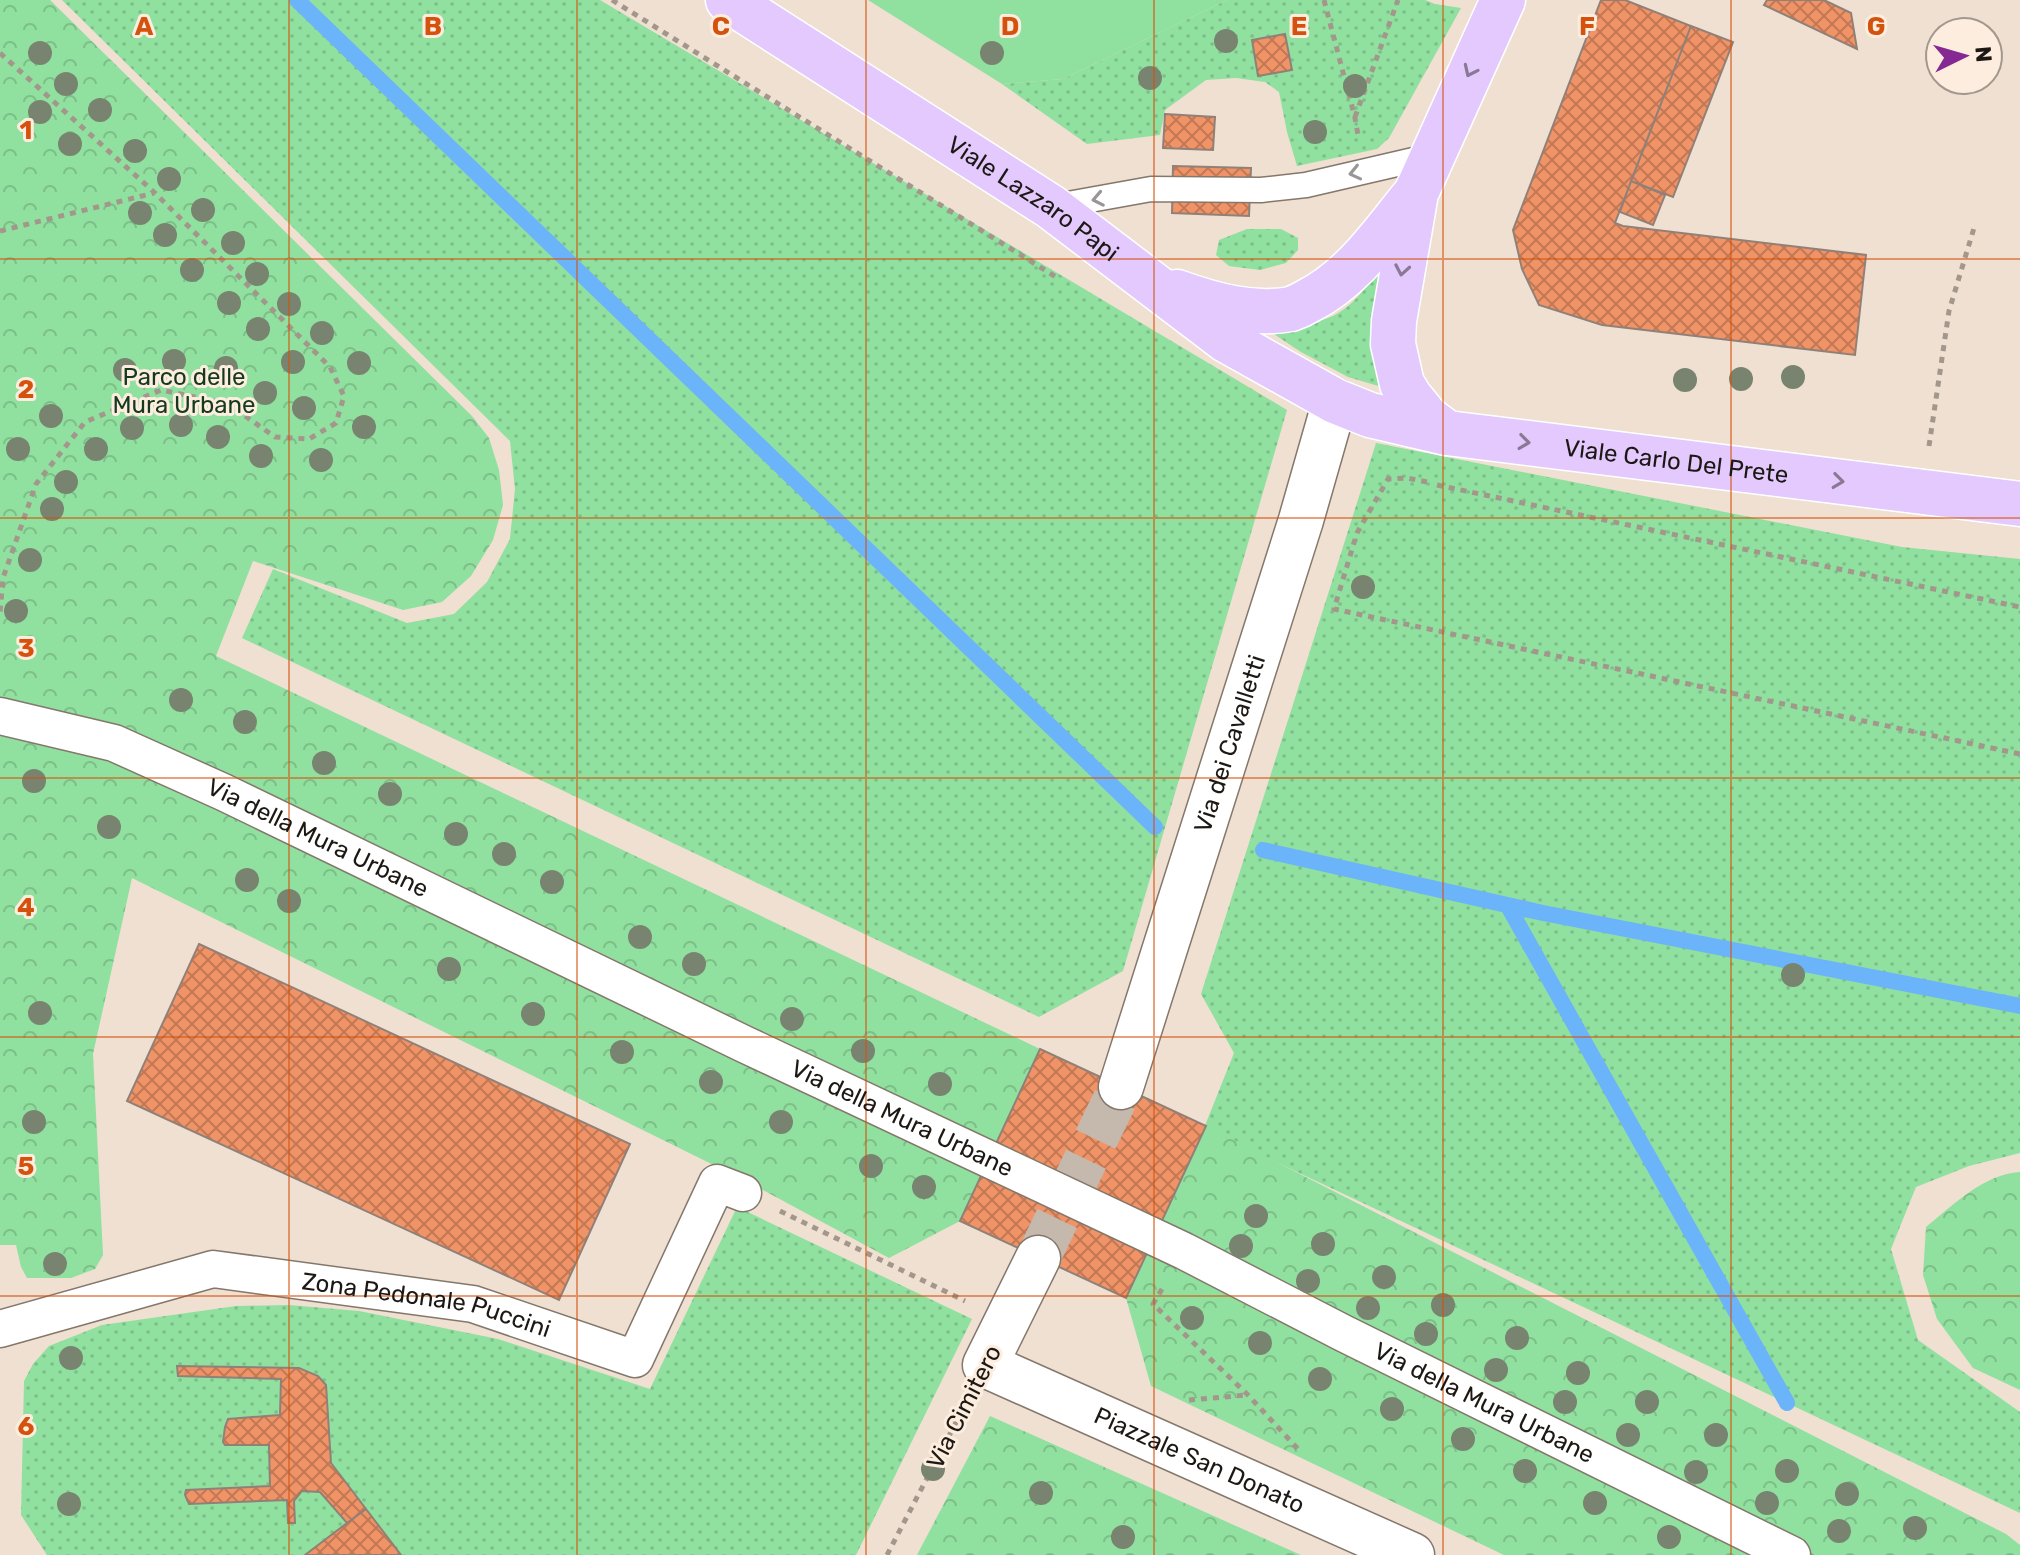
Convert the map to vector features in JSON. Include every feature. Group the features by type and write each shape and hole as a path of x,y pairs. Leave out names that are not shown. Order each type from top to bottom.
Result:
{"main road":[{"name":"Viale Lazzaro Papi","path":"728,0 1051,207 1226,340 1335,401"},
{"path":"1148,280 1212,304 1260,311 1294,308 1326,292 1365,256 1424,174 1503,0"},
{"path":"1424,174 1396,307 1393,344 1402,384 1427,418 1447,433"},
{"name":"Viale Carlo Del Prete","path":"1335,401 1370,415 1447,433 2020,504"}],"street":[{"name":"Via dei Cavalletti","path":"1121,1087 1301,520 1335,401"},
{"name":"Via della Mura Urbane","path":"0,716 114,743 223,792 744,1044 1184,1251 1792,1555"},
{"name":"Zona Pedonale Puccini","path":"0,1329 213,1269 473,1304 635,1359 717,1183 743,1193"},
{"name":"Via Cimitero","path":"985,1365 1038,1258"},
{"name":"Piazzale San Donato","path":"985,1365 1412,1555"}],"lane":[{"path":"1051,207 1151,189 1261,190 1424,174"}],"path":[{"path":"612,0 1057,277"},
{"path":"1324,0 1359,143"},
{"path":"1355,118 1398,0"},
{"path":"0,53 155,193 330,367 344,396 336,423 309,439 275,437 228,404 161,390 85,422 36,484 3,578 0,613"},
{"path":"0,231 155,193"},
{"path":"1923,492 1949,311 1974,228"},
{"path":"2020,607 1407,478 1388,479 1379,491 1357,533 1334,609 2020,754"},
{"path":"743,1193 1007,1321"},
{"path":"1184,1251 1153,1304 1248,1395 1300,1452"},
{"name":"Via Cimitero","path":"887,1555 985,1365"}],"green space":[{"name":"Parco delle Mura Urbane","path":"0,0 50,0 472,416 489,438 499,470 503,505 493,540 471,576 442,602 403,610 253,561 216,656 1040,1049 960,1221 889,1258 748,1182 132,878 93,1054 103,1255 95,1269 71,1278 27,1278 16,1245 0,1245"},
{"path":"62,0 600,0 1287,410 1123,971 1039,1017 242,638 273,569 407,623 454,614 487,582 510,539 515,489 510,441"},
{"path":"868,0 1227,0 1063,79 1002,84"},
{"path":"1227,0 1425,0 1461,8 1389,138 1377,149 1297,166 1279,92 1265,82 1236,78 1206,80 1165,110 1160,135 1087,144 1002,84 1063,79"},
{"path":"1247,229 1281,229 1298,238 1298,250 1286,263 1260,270 1229,266 1216,255 1219,240"},
{"path":"1381,268 1385,388 1348,377 1301,352 1257,323 1315,322 1329,318 1354,301"},
{"path":"1376,443 1902,547 2020,559 2020,1153 1969,1166 1916,1187 1891,1249 1918,1340 2020,1412 2020,1513 1204,1128 1234,1053 1201,994"},
{"path":"1206,1126 2006,1534 2020,1545 2020,1555 1504,1555 1151,1386 1126,1298"},
{"path":"2020,1172 2020,1390 1973,1368 1937,1319 1923,1275 1926,1227 1982,1184"},
{"path":"737,1207 972,1319 856,1555 401,1555 331,1463 326,1385 318,1376 299,1368 178,1366 178,1376 281,1379 280,1415 229,1419 223,1442 226,1445 269,1445 270,1486 186,1490 185,1495 189,1504 287,1500 288,1523 294,1523 294,1501 302,1491 320,1492 347,1523 305,1555 47,1555 21,1515 24,1381 33,1364 49,1346 102,1325 236,1306 289,1305 359,1311 498,1339 650,1389"},
{"path":"990,1416 1301,1555 917,1555"}],"building":[{"path":"1601,0 1625,0 1691,26 1615,223 1866,255 1855,355 1602,325 1539,305 1522,269 1513,230"},
{"path":"1767,0 1824,0 1851,13 1857,49 1764,5"},
{"path":"1691,26 1733,42 1673,197 1631,181"},
{"path":"1285,34 1292,70 1258,76 1252,40"},
{"path":"1165,114 1215,117 1213,150 1163,148"},
{"path":"1173,166 1251,168 1249,216 1172,213"},
{"path":"1631,181 1665,195 1653,225 1620,212"},
{"path":"199,944 630,1144 559,1300 127,1101"},
{"path":"1040,1049 1206,1126 1126,1298 960,1221"},
{"path":"177,1366 299,1368 318,1376 326,1385 331,1463 366,1509 347,1523 320,1492 302,1491 294,1501 295,1523 288,1523 287,1500 189,1504 186,1490 270,1486 269,1445 225,1445 223,1442 228,1419 280,1415 281,1379 178,1376"},
{"path":"366,1509 401,1555 305,1555 347,1523"}],"waterway":[{"path":"297,0 1155,827"},
{"path":"1263,850 1543,913 2020,1006"},
{"path":"1508,906 1787,1403"}],"tunnel":[{"path":"1038,1258 1121,1087"}]}
